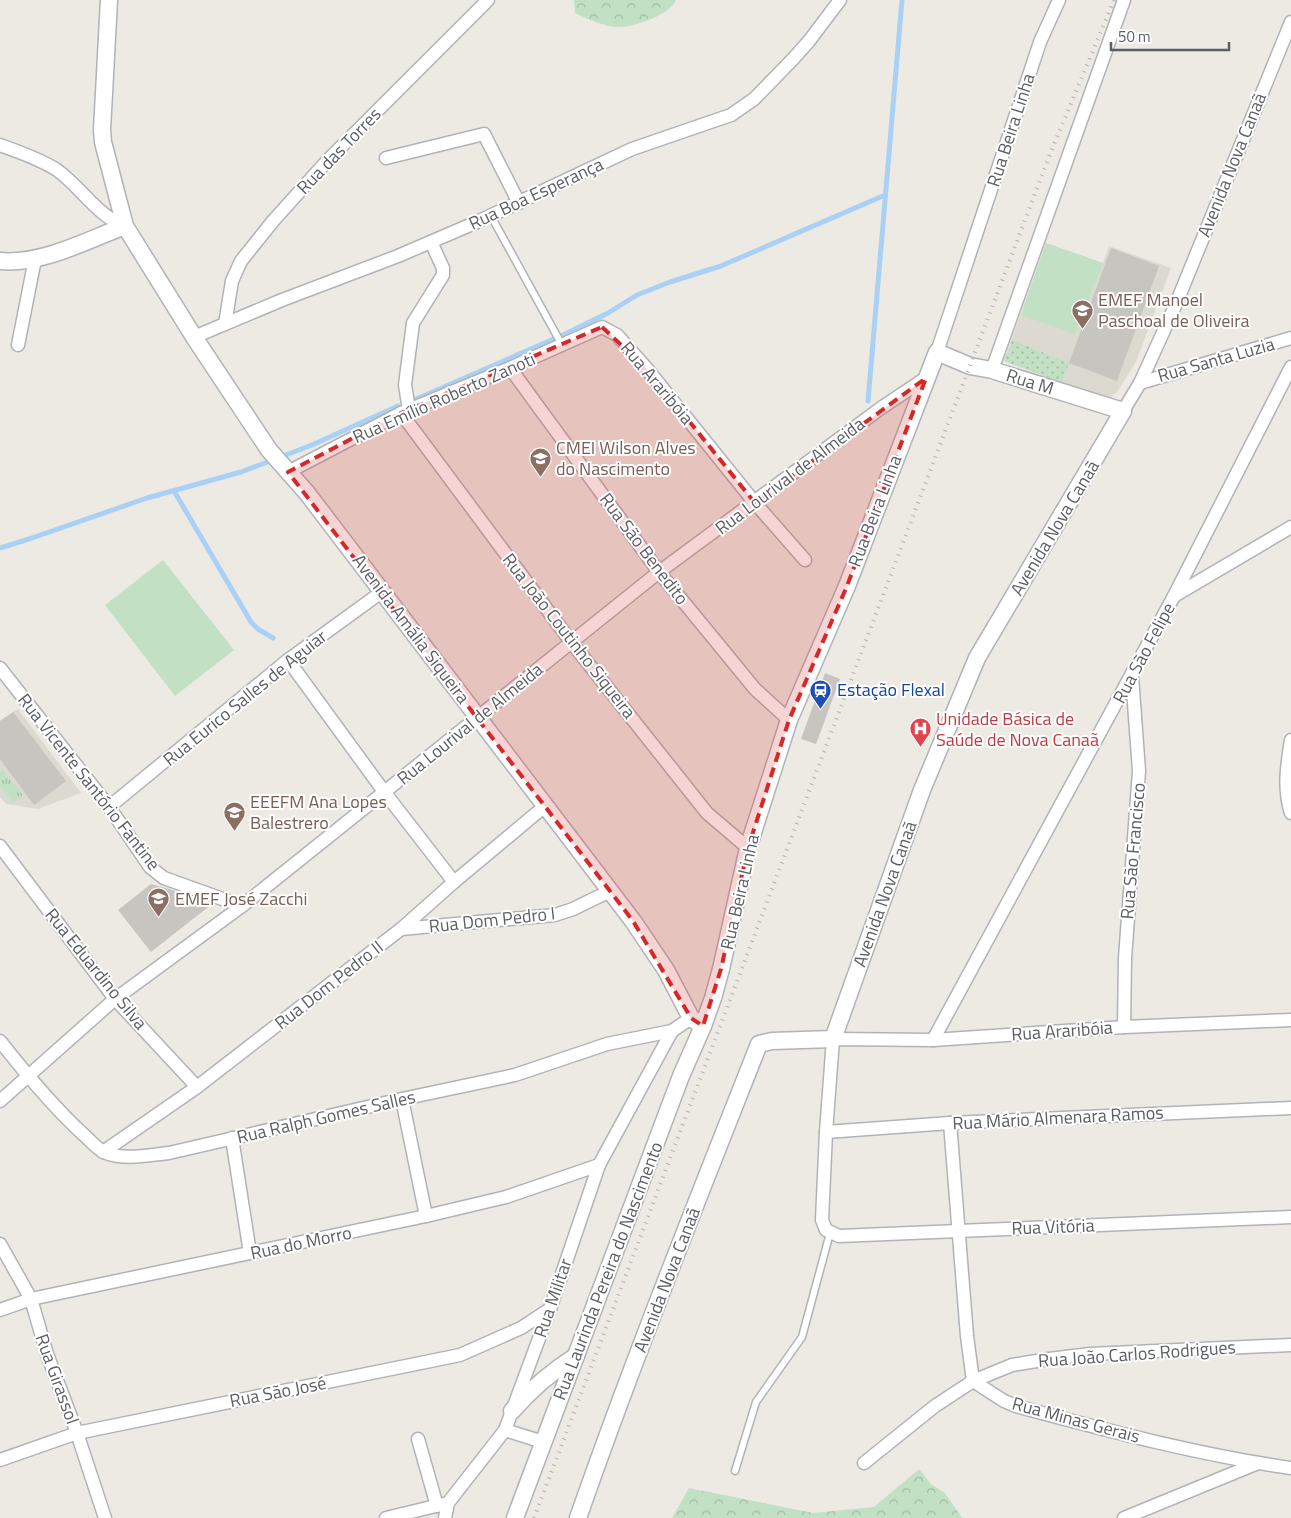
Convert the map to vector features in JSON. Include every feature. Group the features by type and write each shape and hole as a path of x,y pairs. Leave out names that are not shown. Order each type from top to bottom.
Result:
{"street":[{"name":"Avenida Amália Siqueira","path":"109,0 102,130 125,226 194,337 269,450 307,493 383,591 633,921 666,970 697,1022"},
{"name":"Rua das Torres","path":"225,324 232,281 240,261 273,221 327,162 488,0"},
{"name":"Rua Boa Esperança","path":"194,337 491,216 632,149 731,115 754,99 793,59 840,0"},
{"name":"Rua Beira Linha","path":"697,1022 721,969 748,848 789,720 846,586 937,352 1040,42 1059,0"},
{"path":"992,370 1124,0"},
{"name":"Avenida Nova Canaã","path":"578,1518 677,1253 759,1044 772,1041 833,1039 922,790 977,658 1140,383 1176,304 1291,22"},
{"path":"386,158 484,134 519,203"},
{"path":"0,145 57,170 102,213 112,221 125,226"},
{"path":"0,261 35,259 125,226"},
{"path":"405,412 405,385 413,323 443,275 443,268 430,242"},
{"path":"18,345 35,259"},
{"name":"Rua Emílio Roberto Zanoti","path":"286,470 405,412 602,327"},
{"name":"Rua Araribóia","path":"602,327 617,335 648,370 755,503 805,560"},
{"name":"Rua Santa Luzia","path":"1140,383 1291,338"},
{"name":"Rua M","path":"937,352 970,366 992,370 1123,411"},
{"name":"Rua São Felipe","path":"934,1040 1132,676 1291,367"},
{"name":"Rua São Benedito","path":"510,368 660,572 755,689 789,720"},
{"name":"Rua Lourival de Almeida","path":"0,1101 115,999 242,906 660,572 881,408 926,378"},
{"name":"Rua João Coutinho Siqueira","path":"405,412 572,643 707,813 748,848"},
{"path":"1174,596 1291,527"},
{"name":"Rua Eurico Salles de Aguiar","path":"109,807 288,660 383,591"},
{"path":"288,660 385,793 454,882"},
{"name":"Rua Vicente Santório Fantine","path":"0,668 109,807 150,867 164,878 242,906"},
{"name":"Rua São Francisco","path":"1124,1027 1125,958 1139,771 1132,676"},
{"path":"1291,740 1286,770 1287,800 1291,813"},
{"name":"Rua Dom Pedro II","path":"103,1152 198,1087 401,929 545,806"},
{"name":"Rua Eduardino Silva","path":"0,846 115,999 198,1087"},
{"name":"Rua Dom Pedro I","path":"401,929 555,915 573,909 610,891"},
{"name":"Rua Araribóia","path":"833,1039 934,1040 1124,1027 1291,1020"},
{"name":"Rua Ralph Gomes Salles","path":"103,1152 115,1156 168,1153 515,1075 607,1044 672,1031 697,1022"},
{"name":"Rua Laurinda Pereira do Nascimento","path":"515,1518 681,1076 697,1022"},
{"name":"Rua Militar","path":"443,1504 505,1430 550,1309 598,1165 672,1031"},
{"path":"830,1233 823,1226 822,1220 833,1039"},
{"path":"0,1041 28,1076 78,1129 103,1152"},
{"path":"402,1099 426,1216"},
{"name":"Rua Mário Almenara Ramos","path":"826,1132 950,1123 1291,1108"},
{"path":"950,1123 967,1336 973,1381"},
{"path":"232,1138 250,1253"},
{"name":"Rua do Morro","path":"0,1310 31,1299 426,1216 506,1197 598,1165"},
{"name":"Rua Vitória","path":"830,1233 839,1236 1291,1217"},
{"name":"Rua Girassol","path":"0,1244 31,1299 46,1354 77,1432 105,1518"},
{"name":"Rua São José","path":"0,1460 77,1432 460,1355 521,1328 550,1309"},
{"name":"Rua João Carlos Rodrigues","path":"864,1463 935,1406 973,1381 1012,1366 1090,1354 1291,1345"},
{"path":"512,1411 538,1383 576,1356"},
{"name":"Rua Minas Gerais","path":"973,1381 1004,1401 1016,1406 1118,1433 1258,1463 1291,1468"},
{"path":"505,1430 544,1442"},
{"path":"418,1439 443,1504 445,1518"},
{"path":"1124,1518 1258,1463"},
{"path":"386,1518 443,1504"}],"lane":[{"path":"491,216 562,345"},
{"path":"735,1471 756,1402 802,1337 830,1233"}],"highlighted area":[{"path":"602,327 648,370 755,503 926,378 847,586 789,720 748,848 721,969 703,1026 691,1018 633,921 288,472 401,413"}],"shaded area":[{"name":"EMEF Manoel Paschoal de Oliveira","path":"1046,243 1103,263 1109,246 1171,268 1136,362 1117,392 1112,396 1104,398 1004,361"},
{"path":"18,709 81,793 38,809 6,804 0,797 0,721"}],"green space":[{"path":"574,0 676,0 667,10 652,19 615,27 603,25 575,13"},
{"path":"1046,243 1103,263 1075,334 1021,315"},
{"path":"1012,340 1069,363 1062,383 1004,361"},
{"path":"163,560 234,650 175,696 105,605"},
{"path":"3,770 23,795 13,803 0,787 0,772"},
{"path":"919,1469 931,1484 945,1493 962,1518 672,1518 689,1488 813,1513 874,1507"}],"building":[{"path":"1111,248 1159,266 1117,381 1069,363"},
{"name":"Estação Flexal","path":"825,673 840,679 816,744 801,739"},
{"path":"13,712 66,781 34,805 0,759 0,721"},
{"name":"EMEF José Zacchi","path":"151,884 212,904 151,952 118,910"}],"waterway":[{"path":"868,401 902,0"},
{"path":"414,400 563,335 608,313 637,295 670,282 721,266 885,195"},
{"path":"0,548 147,498 241,472 312,445 398,406"},
{"path":"174,491 251,622 258,629 273,638"}],"railway":[{"path":"534,1518 1050,154 1114,0"}],"place":[{"name":"EMEF Manoel Paschoal de Oliveira","path":"1082,329"},
{"name":"CMEI Wilson Alves do Nascimento","path":"540,477"},
{"name":"Estação Flexal","path":"821,709"},
{"name":"Unidade Básica de Saúde de Nova Canaã","path":"920,748"},
{"name":"EEEFM Ana Lopes Balestrero","path":"234,831"},
{"name":"EMEF José Zacchi","path":"159,918"}]}
